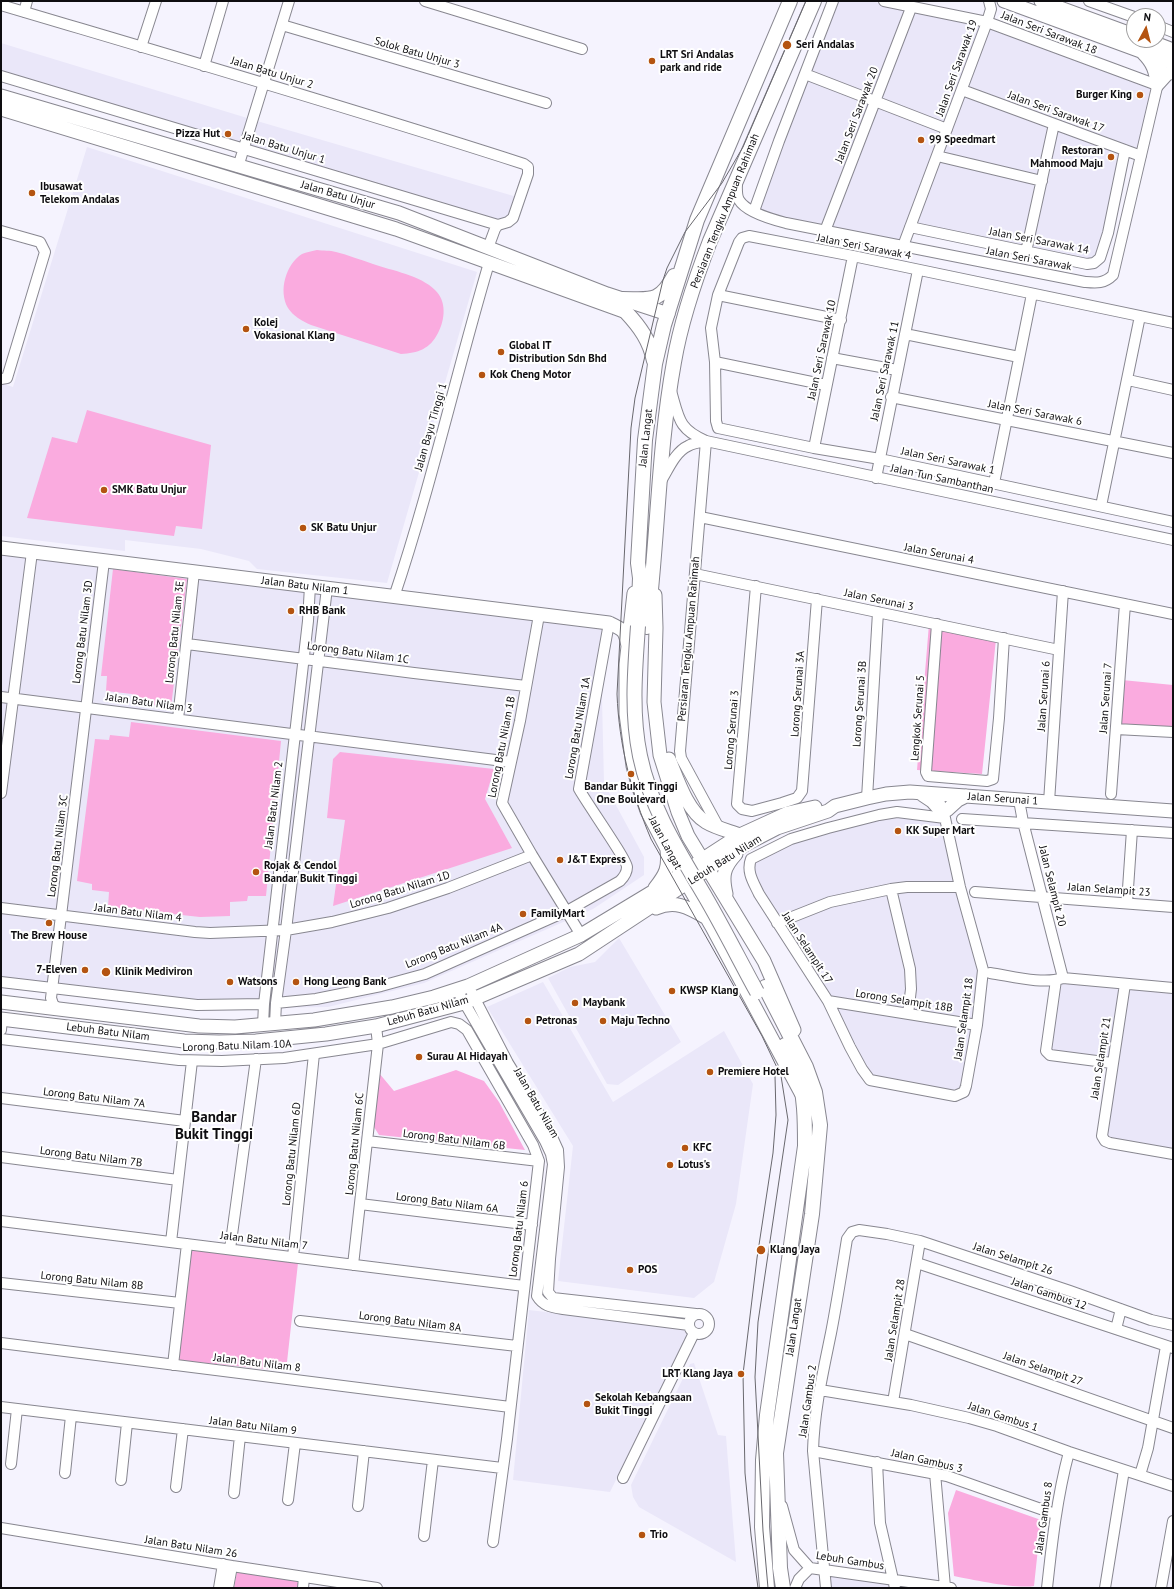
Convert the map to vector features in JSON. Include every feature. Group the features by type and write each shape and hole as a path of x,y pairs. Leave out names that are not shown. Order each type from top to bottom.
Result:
{"highway":[{"name":"Persiaran Tengku Ampuan Rahimah","path":"668,314 697,220 790,1"},
{"name":"Persiaran Tengku Ampuan Rahimah","path":"659,502 664,432 670,385 684,320 697,274 738,175 814,1"},
{"path":"655,364 651,348 624,305 654,299 663,294 669,287 684,259"},
{"path":"668,314 684,320"},
{"name":"Jalan Langat","path":"668,314 655,364 645,440 638,563 643,626 643,696 649,750 655,776 669,816 686,849 727,916 780,1032 796,1071 803,1096 805,1120 805,1146 767,1415 763,1460 762,1527 767,1588"},
{"name":"Jalan Langat","path":"643,626 654,575 659,502"},
{"name":"Jalan Langat","path":"761,989 806,1067 815,1092 820,1125 812,1214 776,1453 780,1568 783,1588"}],"main road":[{"path":"1004,1 1126,40"},
{"path":"1041,1 1126,32"},
{"path":"1145,48 1156,72 1157,85"},
{"path":"1150,48 1169,55"},
{"path":"1157,85 1167,74 1173,72"},
{"name":"Jalan Batu Unjur","path":"1,96 238,167 399,212 624,305"},
{"name":"Jalan Batu Unjur","path":"1,109 396,229 489,263 624,305 668,314"},
{"path":"238,167 239,173 248,184"},
{"name":"Jalan Batu Nilam 1","path":"1,548 609,623"},
{"name":"Jalan Langat","path":"638,563 626,664 626,714 633,766 647,811 803,1096"},
{"name":"Jalan Langat","path":"654,575 656,628 654,702 660,756 678,812 688,836 764,961 795,1033 806,1067"},
{"path":"609,623 625,618 632,604"},
{"path":"609,623 621,628 626,633 628,646"},
{"path":"656,727 690,806 704,821 743,840 724,873 723,882 727,898"},
{"name":"Jalan Serunai 1","path":"835,806 867,798 897,793 919,793 1173,811"},
{"path":"919,793 932,801 944,813 958,800 966,796"},
{"name":"Lebuh Batu Nilam","path":"1,1020 184,1041 219,1042 326,1034 376,1026 469,1000 579,954 644,912 705,864 788,813 823,806 835,806"},
{"name":"Lebuh Batu Nilam","path":"743,840 828,811 835,806"},
{"path":"654,824 669,838 676,837 682,830 678,812"},
{"path":"653,892 666,871 668,863 667,849"},
{"name":"Lebuh Batu Nilam","path":"1,1002 199,1026 269,1025 314,1020 392,1007 463,988 581,935 653,892 684,879"},
{"path":"644,912 666,904 686,906 708,922 710,921 711,909 716,905 726,906 739,918"},
{"path":"269,1025 263,1030 285,1037"}],"street":[{"path":"24,12 27,1"},
{"path":"141,47 156,1"},
{"path":"204,66 223,1"},
{"path":"238,167 289,1"},
{"path":"425,1 582,49"},
{"path":"754,211 779,141 833,1"},
{"name":"Jalan Seri Sarawak 18","path":"884,1 911,8 987,22 1157,85"},
{"name":"Jalan Seri Sarawak 19","path":"904,246 987,22 990,5 1004,1"},
{"path":"1089,1 1126,14"},
{"name":"Jalan Batu Unjur 2","path":"1,5 264,83 524,164 528,167 528,174 513,218 508,222 498,225"},
{"name":"Jalan Seri Sarawak 20","path":"825,231 911,8"},
{"name":"Solok Batu Unjur 3","path":"282,25 546,103"},
{"name":"Jalan Seri Sarawak","path":"738,175 738,200 754,211 776,221 1085,282 1100,283 1108,280 1113,275 1157,85 1169,55"},
{"path":"805,74 947,129"},
{"name":"Jalan Batu Unjur 1","path":"1,76 498,225"},
{"name":"Jalan Seri Sarawak 17","path":"962,90 1141,156"},
{"path":"1026,252 1054,124"},
{"name":"Jalan Seri Sarawak 14","path":"910,227 1086,264 1094,263 1100,258 1108,233 1125,150"},
{"path":"937,156 1042,180"},
{"path":"488,248 498,225"},
{"path":"1,231 40,242 45,252 7,378 1,379"},
{"name":"Jalan Seri Sarawak 4","path":"718,428 716,421 715,362 711,328 718,295 739,242 742,238 749,236 853,256 1173,323"},
{"name":"Jalan Seri Sarawak 10","path":"814,448 853,256"},
{"name":"Jalan Bayu Tinggi 1","path":"394,597 440,443 464,348 489,263"},
{"name":"Jalan Seri Sarawak 11","path":"876,478 891,397 918,270"},
{"path":"994,484 1032,294"},
{"path":"718,295 840,320"},
{"path":"1101,506 1140,316"},
{"path":"905,334 1019,357"},
{"path":"832,358 897,370"},
{"path":"715,362 826,385"},
{"path":"1128,380 1173,390"},
{"name":"Jalan Tun Sambanthan","path":"670,385 680,419 685,429 706,441 1173,540"},
{"name":"Jalan Seri Sarawak 6","path":"891,397 1173,453"},
{"name":"Jalan Seri Sarawak 1","path":"718,428 814,448 880,459 1173,522"},
{"name":"Jalan Tun Sambanthan","path":"660,483 674,459 683,449 706,441"},
{"name":"Persiaran Tengku Ampuan Rahimah","path":"706,441 680,743 681,758 719,828"},
{"name":"Jalan Serunai 4","path":"700,517 1173,614"},
{"path":"1,793 32,552"},
{"name":"Lorong Batu Nilam 3D","path":"87,707 104,561"},
{"name":"Lorong Batu Nilam 3E","path":"178,719 194,572"},
{"name":"Jalan Serunai 3","path":"695,574 1059,650"},
{"name":"Jalan Batu Nilam 2","path":"269,1025 264,1004 310,586"},
{"name":"Lorong Serunai 3","path":"756,586 737,804 742,809 752,811 797,798 802,791"},
{"path":"269,1025 276,1003 286,930 326,588"},
{"name":"Jalan Serunai 6","path":"1049,802 1063,591"},
{"name":"Lorong Serunai 3A","path":"802,791 817,599"},
{"name":"Jalan Serunai 7","path":"1111,794 1124,604"},
{"name":"Lorong Serunai 3B","path":"867,798 878,612"},
{"name":"Lorong Batu Nilam 1B","path":"539,615 502,803 581,935"},
{"name":"Lorong Batu Nilam 1A","path":"567,911 620,881 625,876 628,867 624,858 579,789 609,623"},
{"name":"Lengkok Serunai 5","path":"937,624 926,772 928,776 988,781 993,779 999,718 1004,638"},
{"name":"Lorong Batu Nilam 1C","path":"187,644 526,686"},
{"name":"Jalan Batu Nilam 3","path":"1,697 294,734"},
{"name":"Lorong Batu Nilam 3C","path":"52,989 87,707"},
{"path":"1116,729 1173,732"},
{"path":"294,734 511,762"},
{"name":"Jalan Selampit 18","path":"878,1082 949,1096 955,1096 964,1092 977,1025 983,970 960,887 944,813 943,794"},
{"name":"Jalan Selampit 20","path":"1019,800 1023,822 1043,897 1059,979"},
{"path":"784,826 791,840 828,828 897,812 944,813"},
{"name":"Jalan Serunai 1","path":"962,819 1173,833"},
{"path":"1127,903 1132,830"},
{"name":"Jalan Selampit 17","path":"791,840 751,859 749,867 750,876 777,923 828,1001 862,1069 870,1080 878,1082"},
{"name":"Lorong Batu Nilam 1D","path":"272,931 332,922 388,908 448,888 532,855"},
{"path":"777,923 830,902 891,890 907,887 960,887"},
{"path":"891,890 910,969 912,989 908,1014"},
{"name":"Jalan Selampit 23","path":"975,892 1173,907"},
{"name":"Jalan Batu Nilam 4","path":"1,908 195,932 272,931"},
{"name":"Lorong Batu Nilam 4A","path":"276,1003 316,999 381,986 425,974 567,911"},
{"path":"990,973 1043,981 1059,979 1173,988"},
{"path":"1059,979 1046,1051 1050,1055 1112,1063"},
{"path":"1,982 197,1005 264,1004"},
{"name":"Jalan Selampit 21","path":"1124,984 1102,1136 1105,1141 1110,1143 1173,1154"},
{"name":"Jalan Batu Nilam","path":"463,988 515,1091 545,1141 551,1154 553,1164 536,1296 541,1303"},
{"path":"52,989 51,998 53,1004 58,1009"},
{"name":"Jalan Batu Nilam","path":"469,1000 548,1128 558,1150 560,1158 550,1259 548,1292 550,1296"},
{"name":"Lorong Selampit 18B","path":"828,1001 977,1025"},
{"name":"Lorong Batu Nilam 6","path":"378,1044 451,1022 458,1024 467,1030 533,1145 539,1161 493,1542"},
{"name":"Lorong Batu Nilam 6C","path":"354,1265 378,1044 376,1026"},
{"name":"Lorong Batu Nilam 10A","path":"1,1039 192,1062 314,1054 378,1044"},
{"name":"Lorong Batu Nilam 6D","path":"293,1257 314,1054"},
{"path":"230,1249 256,1059"},
{"path":"171,1242 192,1062"},
{"path":"510,1104 515,1091"},
{"name":"Lorong Batu Nilam 7A","path":"1,1098 185,1121"},
{"name":"Lorong Batu Nilam 6B","path":"367,1142 539,1161"},
{"name":"Lorong Batu Nilam 7B","path":"1,1157 178,1180"},
{"name":"Lorong Batu Nilam 6A","path":"360,1204 532,1225"},
{"name":"Jalan Batu Nilam 7","path":"1,1221 524,1286"},
{"name":"Jalan Selampit 26","path":"847,1239 852,1232 859,1230 920,1241 1070,1290 1151,1320 1173,1325"},
{"name":"Jalan Gambus 2","path":"826,1588 813,1451 814,1434 820,1390 847,1239"},
{"name":"Jalan Selampit 28","path":"893,1402 920,1241"},
{"path":"173,1365 187,1244"},
{"name":"Jalan Gambus 12","path":"917,1263 1169,1347"},
{"name":"Lorong Batu Nilam 8B","path":"1,1283 180,1303"},
{"path":"550,1296 553,1298 704,1314 710,1325 706,1332 702,1334 692,1329 562,1309 547,1306 541,1303 550,1296"},
{"path":"1116,1329 1121,1309"},
{"path":"623,1478 692,1329 690,1319 696,1314"},
{"name":"Lorong Batu Nilam 8A","path":"300,1321 517,1346"},
{"name":"Jalan Selampit 27","path":"905,1334 1173,1428"},
{"name":"Jalan Batu Nilam 8","path":"1,1343 510,1407"},
{"path":"1140,1475 1148,1448 1169,1347"},
{"name":"Jalan Gambus 1","path":"820,1390 936,1410 990,1424 1173,1486"},
{"name":"Jalan Batu Nilam 9","path":"1,1407 502,1468"},
{"path":"11,1464 17,1409"},
{"path":"65,1473 72,1416"},
{"path":"121,1480 128,1423"},
{"path":"176,1487 183,1430"},
{"path":"234,1493 240,1436"},
{"path":"288,1500 295,1443"},
{"name":"Jalan Gambus 3","path":"813,1451 955,1478 1055,1514"},
{"path":"358,1506 364,1452"},
{"name":"Jalan Gambus 8","path":"1047,1588 1060,1483 1069,1452"},
{"path":"424,1536 433,1460"},
{"path":"877,1462 880,1523 894,1584"},
{"path":"1105,1588 1124,1470"},
{"path":"935,1473 948,1588"},
{"name":"Lebuh Gambus","path":"776,1485 794,1550 810,1568 824,1568 894,1584 948,1588"},
{"path":"1161,1588 1173,1521"},
{"name":"Jalan Batu Nilam 26","path":"1,1528 377,1588"},
{"path":"219,1588 227,1565"},
{"path":"227,1565 228,1588"},
{"path":"795,1588 799,1579 810,1568"},
{"path":"303,1588 304,1577"}],"shaded area":[{"path":"837,1 870,1 989,26 1154,87 1139,152 1123,147 1098,256 1087,262 909,224 902,243 792,222 757,210"},
{"path":"1,43 257,121 517,197 511,216 498,223 1,74"},
{"name":"Kolej Vokasional Klang","path":"87,147 477,272 387,583 257,569 249,561 201,549 125,540 125,551 1,536 1,383 13,387"},
{"path":"317,250 331,251 406,274 429,285 439,294 444,311 440,328 435,338 423,349 413,353 401,354 311,325 295,316 288,308 285,301 285,278 296,258 304,253"},
{"name":"SMK Batu Unjur","path":"87,410 211,445 202,529 176,526 174,536 27,518 52,437 77,443"},
{"path":"1,553 603,625 602,699 604,783 644,857 644,875 593,909 424,983 328,1007 198,1009 1,986"},
{"path":"113,569 187,579 171,707 131,703 132,694 106,691 107,676 101,676"},
{"path":"929,624 996,639 982,774 917,770"},
{"path":"1122,680 1173,685 1173,730 1119,727"},
{"path":"131,722 281,741 266,896 248,896 247,901 230,902 230,916 200,917 108,907 109,892 92,890 92,884 77,881 95,739 109,740 110,735 129,737"},
{"path":"340,752 494,769 485,799 512,848 333,906 345,820 327,818 333,759"},
{"path":"897,814 942,820 981,970 962,1090 954,1093 872,1078 751,872 753,862 792,842"},
{"path":"619,938 681,1042 618,1085 607,1084 548,978 570,967 595,962"},
{"path":"543,982 613,1102 724,1031 753,1084 736,1204 714,1282 694,1298 558,1281 573,1146 487,1007"},
{"path":"1063,982 1173,992 1173,1150 1106,1139 1115,1062 1052,1052 1048,1049 1058,984"},
{"path":"456,1070 484,1081 499,1102 525,1150 379,1135 374,1127 379,1073 394,1091"},
{"path":"189,1247 298,1263 286,1371 176,1360"},
{"name":"Sekolah Kebangsaan Bukit Tinggi","path":"529,1310 691,1329 610,1492 513,1480"},
{"path":"694,1363 718,1435 726,1436 736,1562 639,1507 633,1497 631,1485 690,1364"},
{"path":"956,1490 1041,1520 1034,1586 1026,1587 1006,1585 954,1576 948,1513"},
{"path":"237,1572 301,1582 300,1588 234,1588"},
{"path":"829,1574 890,1584 890,1588 830,1588"}],"tram line":[{"path":"768,1588 763,1531 755,1377 758,1322 788,1120 781,1076 762,1036 651,839 627,768 620,732 617,694 631,428 635,398 663,280 667,268 685,232 722,183 743,147 806,1"},
{"path":"758,1588 745,1473 743,1374 757,1258 773,1153 776,1115 775,1076 772,1070"}],"place":[{"name":"Seri Andalas","path":"787,45"},
{"name":"LRT Sri Andalas park and ride","path":"652,61"},
{"name":"Burger King","path":"1140,95"},
{"name":"Pizza Hut","path":"228,134"},
{"name":"99 Speedmart","path":"921,140"},
{"name":"Restoran Mahmood Maju","path":"1111,157"},
{"name":"Ibusawat Telekom Andalas","path":"32,193"},
{"name":"Kolej Vokasional Klang","path":"246,329"},
{"name":"Global IT Distribution Sdn Bhd","path":"501,352"},
{"name":"Kok Cheng Motor","path":"482,375"},
{"name":"SMK Batu Unjur","path":"104,490"},
{"name":"SK Batu Unjur","path":"303,528"},
{"name":"RHB Bank","path":"291,611"},
{"name":"Bandar Bukit Tinggi One Boulevard","path":"631,774"},
{"name":"KK Super Mart","path":"898,831"},
{"name":"J&T Express","path":"560,860"},
{"name":"Rojak & Cendol Bandar Bukit Tinggi","path":"256,872"},
{"name":"FamilyMart","path":"523,914"},
{"name":"The Brew House","path":"49,923"},
{"name":"7-Eleven","path":"85,970"},
{"name":"Klinik Mediviron","path":"106,972"},
{"name":"Watsons","path":"230,982"},
{"name":"Hong Leong Bank","path":"296,982"},
{"name":"KWSP Klang","path":"672,991"},
{"name":"Maybank","path":"575,1003"},
{"name":"Petronas","path":"528,1021"},
{"name":"Maju Techno","path":"603,1021"},
{"name":"Surau Al Hidayah","path":"419,1057"},
{"name":"Premiere Hotel","path":"710,1072"},
{"name":"KFC","path":"685,1148"},
{"name":"Lotus's","path":"670,1165"},
{"name":"Klang Jaya","path":"761,1250"},
{"name":"POS","path":"630,1270"},
{"name":"LRT Klang Jaya","path":"741,1374"},
{"name":"Sekolah Kebangsaan Bukit Tinggi","path":"587,1404"},
{"name":"Trio","path":"642,1535"}],"district":[{"name":"Bandar Bukit Tinggi","path":"214,1126"}]}
